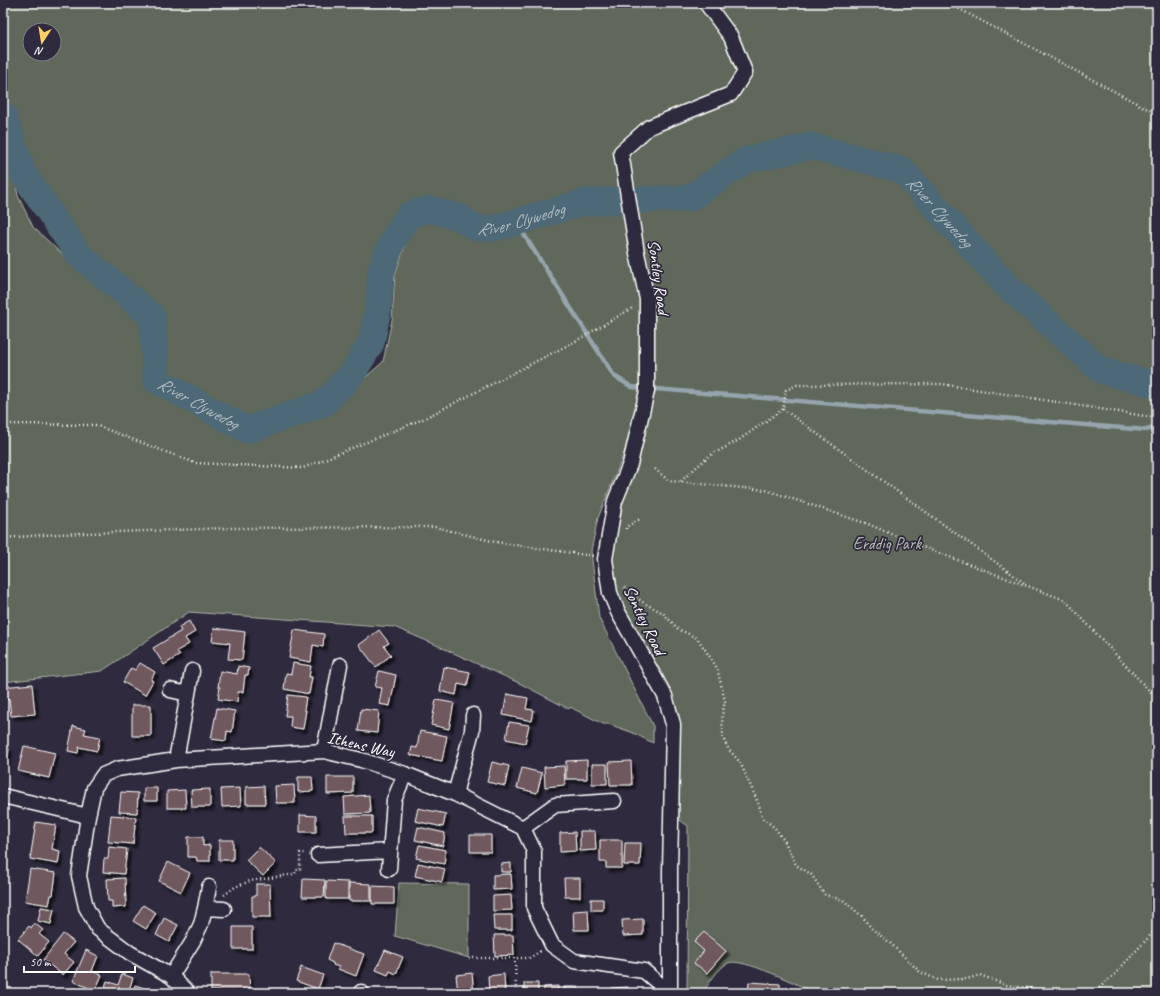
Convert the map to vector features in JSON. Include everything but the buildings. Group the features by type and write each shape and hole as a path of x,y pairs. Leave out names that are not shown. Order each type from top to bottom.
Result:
{"street":[{"name":"Sontley Road","path":"670,993 670,871 673,724 665,696 618,612 610,594 605,559 616,501 630,464 647,387 647,299 637,253 621,152 649,127 731,94 744,72 731,37 706,3"},
{"path":"324,751 340,665"},
{"path":"176,760 192,671"},
{"path":"170,690 188,694"},
{"path":"455,794 472,731 473,715"},
{"name":"Ithens Way","path":"188,993 171,976 130,953 98,928 86,907 79,876 88,816 94,788 103,775 118,769 176,760 324,751 361,760 405,774 455,794 523,828"},
{"path":"389,869 394,800 405,774"},
{"path":"3,796 88,816"},
{"path":"614,801 556,805 523,828 534,851 534,908 552,945 574,961 644,971 670,993"},
{"path":"318,855 390,851"},
{"path":"171,976 193,941 201,924 209,887"},
{"path":"205,908 224,902"}],"path":[{"path":"948,3 1049,58 1157,114"},
{"path":"3,424 95,425 195,463 303,468 423,419 582,337 647,299"},
{"path":"680,482 709,456 739,440 783,409 786,390 797,385 942,384 1157,418"},
{"path":"783,409 1030,587"},
{"path":"655,469 669,481 766,490 868,524 920,546 1065,600 1157,698"},
{"path":"624,534 626,527 640,519"},
{"path":"3,538 58,534 224,528 436,527 495,542 605,559"},
{"path":"624,585 626,590 644,603 664,613 678,629 697,638 706,650 717,668 725,701 722,716 723,738 729,750 740,762 759,805 762,817 775,828 785,842 796,865 811,874 825,895 843,900 863,917 871,928 890,943 920,972 938,980 968,979 980,975 1006,985 1036,989 1049,993"},
{"path":"224,902 236,887 250,881 295,874 296,870 300,870 300,853 318,852 318,855"},
{"path":"1093,993 1114,975 1157,928"},
{"path":"469,958 529,958 552,945"},
{"path":"515,958 516,993"}],"green space":[{"name":"Erddig Park","path":"3,3 1157,3 1157,993 815,993 772,973 746,964 735,962 728,963 720,969 702,993 687,993 688,826 670,813 673,724 637,648 605,559 647,391 642,295 642,379 628,443 598,518 591,551 599,618 653,726 653,743 631,732 608,724 603,724 570,707 569,709 521,684 394,627 189,612 102,671 3,682 3,134 11,155 18,196 33,227 64,256 60,236 51,214 42,200 33,177 25,151 24,138 3,98","holes":["405,246 395,274 392,320 383,362 360,382 357,346 366,321 375,286 375,269"]},
{"path":"399,883 469,884 469,958 395,936"}],"waterway":[{"name":"River Clywedog","path":"3,115 24,175 79,255 152,316 156,380 247,430 324,403 352,374 371,343 378,309 381,270 393,240 409,215 429,209 461,218 474,227 487,229 499,227 585,202 690,198 746,160 811,146 902,170 1006,285 1102,371 1157,385"},
{"path":"516,222 614,376 632,387 1146,430 1157,427"}]}
